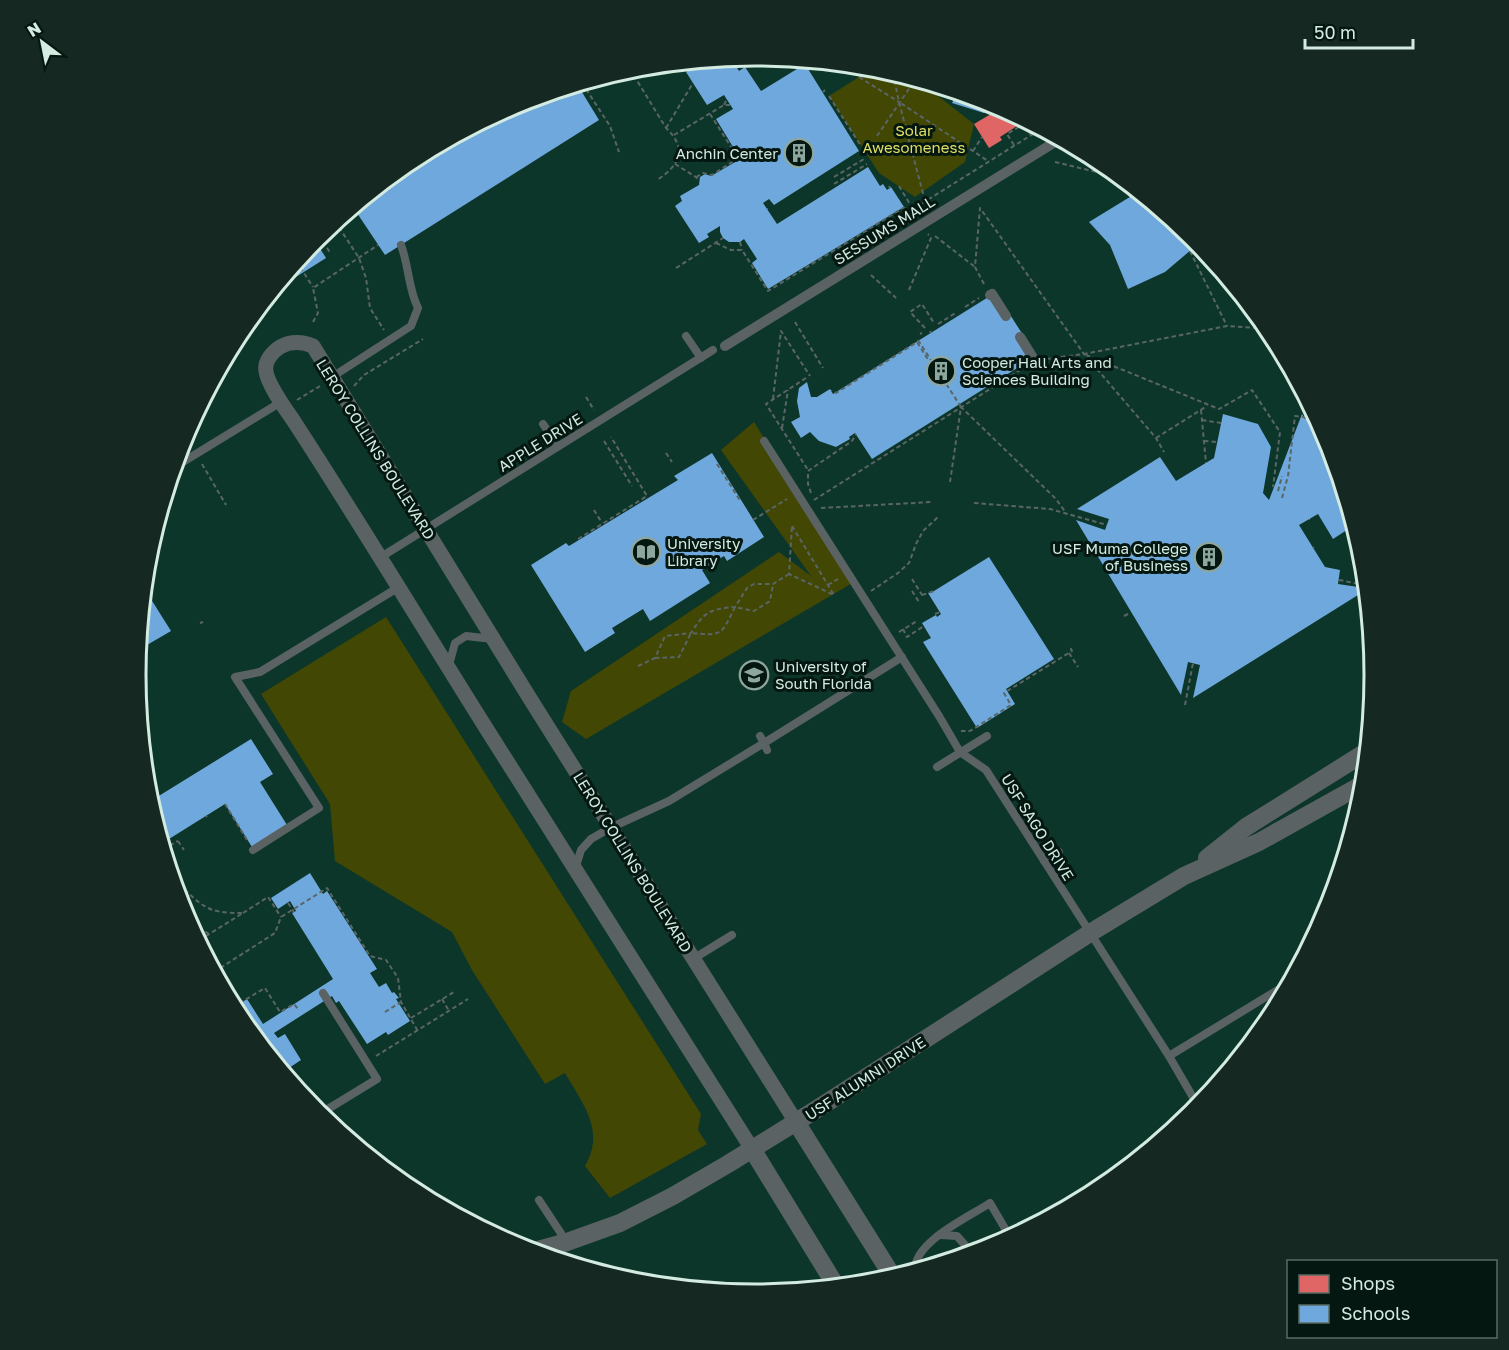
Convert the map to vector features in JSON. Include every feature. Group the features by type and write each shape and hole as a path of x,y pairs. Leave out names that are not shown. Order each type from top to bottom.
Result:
{"street":[{"name":"SESSUMS MALL","path":"725,346 1052,144"},
{"path":"987,295 992,294 1006,316"},
{"path":"1020,337 1035,361"},
{"name":"LEROY COLLINS BOULEVARD","path":"832,1279 399,586 287,402 266,373 266,364 280,347 292,342 303,342 313,346 328,380 426,528 610,828 888,1269"},
{"name":"USF ALUMNI DRIVE","path":"1184,876 1246,827 1358,757"},
{"name":"USF ALUMNI DRIVE","path":"547,1248 620,1223 673,1196 796,1122 1090,933 1184,876 1259,842 1353,790"}],"lane":[{"path":"328,380 411,326 418,308 411,292 408,268 401,245"},
{"path":"686,336 701,357"},
{"name":"APPLE DRIVE","path":"381,557 713,350"},
{"path":"185,461 287,402"},
{"path":"543,424 558,446"},
{"name":"USF SAGO DRIVE","path":"764,441 949,730 960,752 986,770 1169,1056 1193,1097"},
{"path":"252,848 319,808 235,677 260,672 399,586"},
{"path":"449,666 455,643 466,636 495,639"},
{"path":"576,870 581,849 591,839 669,801 902,657"},
{"path":"937,767 987,736"},
{"path":"1044,861 1059,852"},
{"path":"693,959 732,935"},
{"path":"323,993 378,1079 328,1109"},
{"path":"1169,1056 1273,994"},
{"path":"538,1200 567,1242"},
{"path":"917,1261 928,1242 990,1203 1006,1230"},
{"path":"940,1235 957,1236 966,1246"}],"path":[{"path":"859,77 989,162"},
{"path":"635,78 666,128 674,135 679,147 679,157 675,164 670,171 657,180"},
{"path":"666,128 693,82"},
{"path":"895,83 925,201"},
{"path":"877,136 910,87"},
{"path":"587,90 610,126 619,152"},
{"path":"829,96 861,146"},
{"path":"724,105 727,99"},
{"path":"674,135 724,105 730,105"},
{"path":"675,164 698,178 703,173 712,175 742,156 736,148 733,150 710,113"},
{"path":"1014,146 1007,134 1019,127"},
{"path":"740,242 742,250 768,291 903,208 913,209 1031,135 1029,132"},
{"path":"973,151 982,137"},
{"path":"834,177 864,159"},
{"path":"1055,162 1098,172"},
{"path":"836,186 867,164"},
{"path":"899,186 913,209"},
{"path":"965,307 987,295 975,267 980,208 1084,354 1156,438 1164,452"},
{"path":"340,229 359,258 366,278 370,308 384,330"},
{"path":"935,236 975,267"},
{"path":"676,268 723,238"},
{"path":"909,290 931,238"},
{"path":"716,243 731,250 742,250"},
{"path":"324,244 331,254"},
{"path":"313,288 378,245"},
{"path":"1190,251 1227,326"},
{"path":"830,253 834,260"},
{"path":"301,269 313,288 318,313 313,322"},
{"path":"871,275 896,298"},
{"path":"925,328 910,312 922,304 936,323 957,312"},
{"path":"795,322 824,368"},
{"path":"814,500 1035,361 1084,354 1227,326 1255,328"},
{"path":"773,399 781,331 808,377 766,404 808,471 808,484 825,518"},
{"path":"354,386 364,375 423,339"},
{"path":"918,340 930,364 961,407 1056,499 1066,513"},
{"path":"833,392 836,393 917,342 928,357"},
{"path":"1084,354 1219,409 1252,390 1280,432 1273,488"},
{"path":"287,402 328,380"},
{"path":"782,428 788,390"},
{"path":"586,397 594,410"},
{"path":"1156,438 1207,406"},
{"path":"950,482 961,407"},
{"path":"1201,410 1206,463"},
{"path":"1282,498 1288,476 1295,416 1306,416"},
{"path":"1202,420 1221,423"},
{"path":"802,471 808,471 852,441 854,435 849,438"},
{"path":"578,539 647,496 610,437"},
{"path":"604,441 632,486"},
{"path":"1204,441 1217,442"},
{"path":"666,453 672,462"},
{"path":"200,461 226,505"},
{"path":"717,464 741,502"},
{"path":"1278,491 1282,476"},
{"path":"753,520 782,502"},
{"path":"819,508 932,502"},
{"path":"974,503 1050,509 1107,525"},
{"path":"594,510 602,524"},
{"path":"871,591 909,563 923,531 938,518"},
{"path":"792,526 834,595 798,578 789,574 792,526"},
{"path":"655,658 665,636 692,633 714,636 724,629 747,588 754,584 773,584 789,574"},
{"path":"912,579 923,597 934,591"},
{"path":"1339,580 1356,583"},
{"path":"638,666 655,658 679,657 700,618 714,609 735,607 754,610 770,601 773,584"},
{"path":"867,584 875,596"},
{"path":"912,591 919,602"},
{"path":"935,614 940,612"},
{"path":"1124,616 1128,614"},
{"path":"897,633 917,621"},
{"path":"903,629 907,637 924,626"},
{"path":"957,727 962,732 970,731 1011,705 1004,693 1072,650 1078,668"},
{"path":"1185,705 1192,663"},
{"path":"1028,678 1030,673"},
{"path":"225,805 252,848"},
{"path":"170,845 178,841 184,850"},
{"path":"221,968 275,933 281,917 327,888 370,956 386,960 398,978 401,1002 418,1031"},
{"path":"186,892 212,911 243,913"},
{"path":"205,937 268,897 281,917"},
{"path":"288,903 293,911"},
{"path":"202,929 209,934"},
{"path":"241,1002 265,988 280,1012 294,1004 298,1010"},
{"path":"411,1018 454,992"},
{"path":"442,999 449,1011"},
{"path":"374,1058 468,999"},
{"path":"386,1012 401,1002"}],"shaded area":[{"name":"University of South Florida","path":"715,67 794,67 834,71 912,87 988,112 1024,129 1093,169 1125,192 1185,244 1212,273 1238,304 1282,371 1301,406 1331,479 1352,556 1358,596 1364,675 1362,715 1352,794 1343,833 1317,908 1301,944 1282,980 1238,1046 1185,1106 1156,1133 1093,1181 1059,1202 988,1238 950,1252 912,1263 834,1279 794,1283 715,1283 675,1279 597,1263 521,1238 485,1221 416,1181 384,1158 324,1106 297,1077 271,1046 227,979 208,944 178,871 157,794 151,754 147,715 147,635 157,556 166,517 192,442 208,406 227,370 271,304 324,244 353,217 416,169 450,148 521,112 559,98 597,87 675,71"}],"green space":[{"name":"Solar Awesomeness","path":"858,75 873,78 935,94 974,124 965,162 915,197 879,173 829,96 859,77"},
{"path":"754,422 854,582 586,739 562,722 571,691 779,552 811,576 721,450"},
{"path":"386,617 701,1114 698,1130 707,1144 610,1198 585,1166 591,1153 592,1129 584,1106 565,1073 545,1084 472,970 452,932 335,861 330,804 261,694"}],"building: Shops":[{"path":"991,114 1017,126 1000,137 1002,140 989,148 974,124"}],"building: Schools":[{"name":"Anchin Center","path":"736,66 739,71 745,67 761,91 799,68 808,68 859,151 774,205 769,199 763,203 777,224 868,167 880,186 883,184 887,190 891,187 904,207 768,289 752,263 757,259 744,239 740,242 729,242 723,238 720,226 707,234 709,237 699,243 675,206 682,201 680,196 699,185 700,177 705,174 711,176 744,157 737,145 733,147 716,119 733,109 724,95 707,105 686,72 690,70"},
{"path":"582,91 599,120 385,255 357,214 416,169 450,148 521,112"},
{"path":"954,99 986,111 984,113 952,103"},
{"path":"1131,197 1191,250 1165,272 1128,289 1110,245 1089,222"},
{"path":"320,248 326,258 291,280"},
{"name":"Cooper Hall Arts and Sciences Building","path":"990,296 1009,313 1023,335 1030,360 872,459 855,433 849,437 850,439 836,447 819,441 810,432 801,438 791,422 800,417 797,401 799,388 807,382 811,397 817,397 830,389 833,394"},
{"name":"USF Muma College of Business","path":"1223,414 1258,424 1271,447 1263,493 1269,500 1302,414 1306,418 1331,479 1346,530 1333,539 1318,514 1299,525 1325,567 1340,570 1338,584 1357,587 1358,595 1193,698 1200,665 1188,662 1181,695 1076,520 1105,530 1109,519 1077,509 1160,457 1176,481 1214,458"},
{"name":"University Library","path":"712,453 764,537 727,561 724,556 702,570 710,583 650,621 643,609 612,628 615,633 585,652 531,565 566,543 569,546 678,480 674,476"},
{"path":"989,557 1054,659 1006,689 1015,704 977,728 923,642 931,638 922,623 941,614 928,593"},
{"path":"151,599 171,631 147,645 147,635"},
{"path":"251,739 273,774 260,782 287,825 252,847 225,804 168,840 158,797"},
{"path":"310,873 323,894 327,891 377,969 370,973 379,987 386,983 392,993 394,992 399,998 396,999 410,1021 388,1035 386,1032 367,1044 339,1001 336,1003 332,996 274,1033 278,1038 285,1034 301,1060 289,1068 271,1046 242,1003 247,999 263,1024 333,979 292,913 296,911 290,901 278,909 271,898"}],"place":[{"name":"Anchin Center","path":"799,153"},
{"name":"Cooper Hall Arts and Sciences Building","path":"941,371"},
{"name":"University Library","path":"646,552"},
{"name":"USF Muma College of Business","path":"1209,557"},
{"name":"University of South Florida","path":"754,675"}]}
